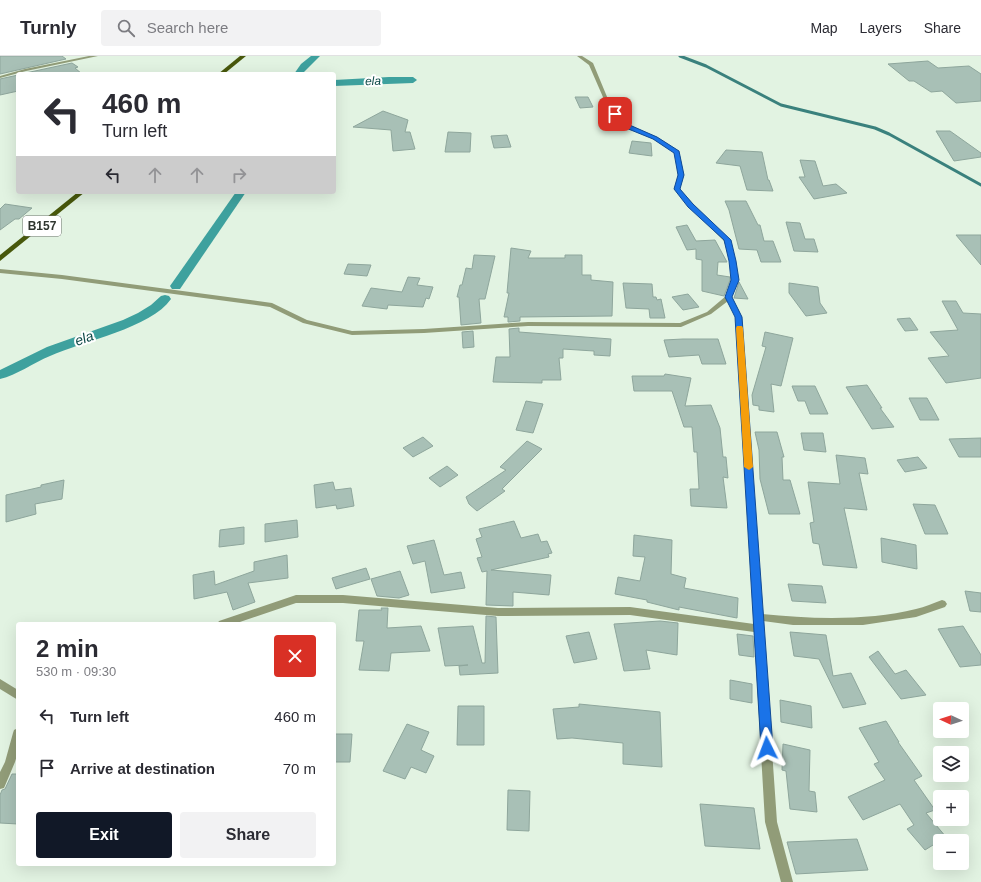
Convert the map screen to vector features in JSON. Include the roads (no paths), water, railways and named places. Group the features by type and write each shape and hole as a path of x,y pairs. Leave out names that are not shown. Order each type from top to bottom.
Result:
{"main road":[{"path":"223,72 242,56"},
{"name":"B157","path":"0,259 80,194"}],"street":[{"path":"18,72 96,56"},
{"path":"0,271 62,277 272,305 305,322 352,333 424,331 528,324 681,325 709,313 729,297 735,280 733,261 728,240 691,205 677,189 681,175 677,152 655,138 623,124 608,104 591,64 579,56"},
{"path":"0,77 16,73"},
{"path":"729,297 739,317 771,822 787,882"},
{"path":"228,622 296,599 343,599 498,612 630,611 759,630"},
{"path":"758,617 793,621 864,620 916,613 942,604"},
{"path":"0,683 16,695"},
{"path":"0,784 10,762 16,740"}],"waterway":[{"name":"ela","path":"300,72 316,56"},
{"path":"680,56 706,66 781,105 875,128 889,134 981,185"},
{"name":"ela","path":"336,83 413,80"},
{"name":"ela","path":"176,286 240,194"},
{"name":"ela","path":"0,375 52,350 128,323 155,308 165,299"}]}
